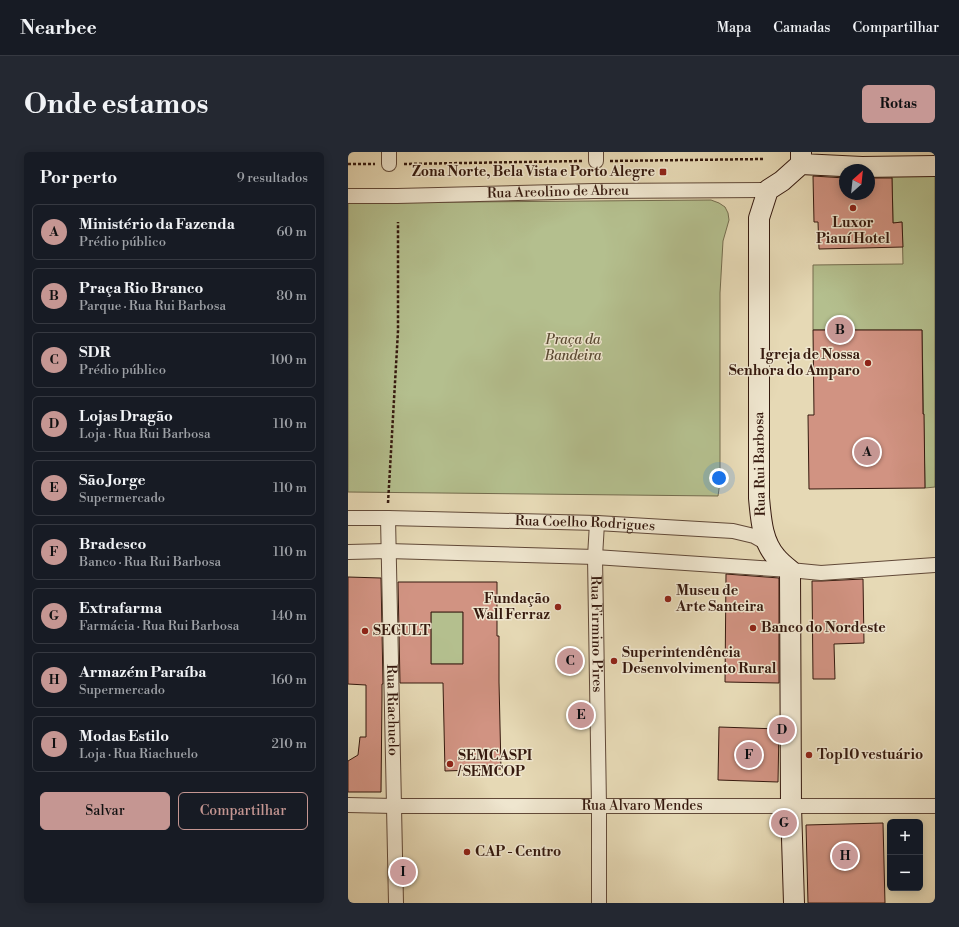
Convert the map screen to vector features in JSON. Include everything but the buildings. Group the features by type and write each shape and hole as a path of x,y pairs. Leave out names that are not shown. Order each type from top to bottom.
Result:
{"street":[{"path":"768,190 782,181 801,158 862,167 935,166"},
{"name":"Rua Areolino de Abreu","path":"348,196 594,191 768,190"},
{"name":"Rua Rui Barbosa","path":"768,190 759,218 759,498 766,542 776,558 790,570"},
{"name":"Rua Coelho Rodrigues","path":"348,518 597,523 733,531 754,536 766,542 810,572"},
{"name":"Rua Riachuelo","path":"388,518 396,903"},
{"name":"Rua Firmino Pires","path":"597,523 595,557 599,903"},
{"path":"348,552 388,551 595,557 821,573 935,565"},
{"path":"790,570 791,806 794,903"},
{"name":"Rua Alvaro Mendes","path":"348,805 935,806"}],"path":[{"path":"348,164 389,158 596,156 763,158"},
{"path":"388,518 398,331 398,222"}],"green space":[{"path":"935,171 935,487 925,488 922,330 813,330 813,265 903,264 902,222 893,223 892,172"},
{"name":"Praça da Bandeira","path":"711,200 725,207 729,220 723,241 720,293 720,482 718,496 348,492 348,203"},
{"path":"431,612 463,612 463,664 431,664"}],"place":[{"name":"Zona Norte, Bela Vista e Porto Alegre","path":"663,172"},
{"name":"Luxor Piauí Hotel","path":"853,208"},
{"name":"Praça Rio Branco","path":"840,330"},
{"name":"Igreja de Nossa Senhora do Amparo","path":"868,363"},
{"name":"Ministério da Fazenda","path":"867,452"},
{"name":"Museu de Arte Santeira","path":"668,599"},
{"name":"Fundação Wall Ferraz","path":"558,607"},
{"name":"Banco do Nordeste","path":"753,628"},
{"name":"SECULT","path":"365,631"},
{"name":"SDR","path":"570,661"},
{"name":"Superintendência Desenvolvimento Rural","path":"614,661"},
{"name":"São Jorge","path":"581,715"},
{"name":"Lojas Dragão","path":"782,730"},
{"name":"Bradesco","path":"749,755"},
{"name":"Top10 vestuário","path":"809,755"},
{"name":"SEMCASPI / SEMCOP","path":"450,764"},
{"name":"Extrafarma","path":"784,823"},
{"name":"CAP - Centro","path":"467,852"},
{"name":"Armazém Paraíba","path":"845,856"},
{"name":"Modas Estilo","path":"403,872"}]}
